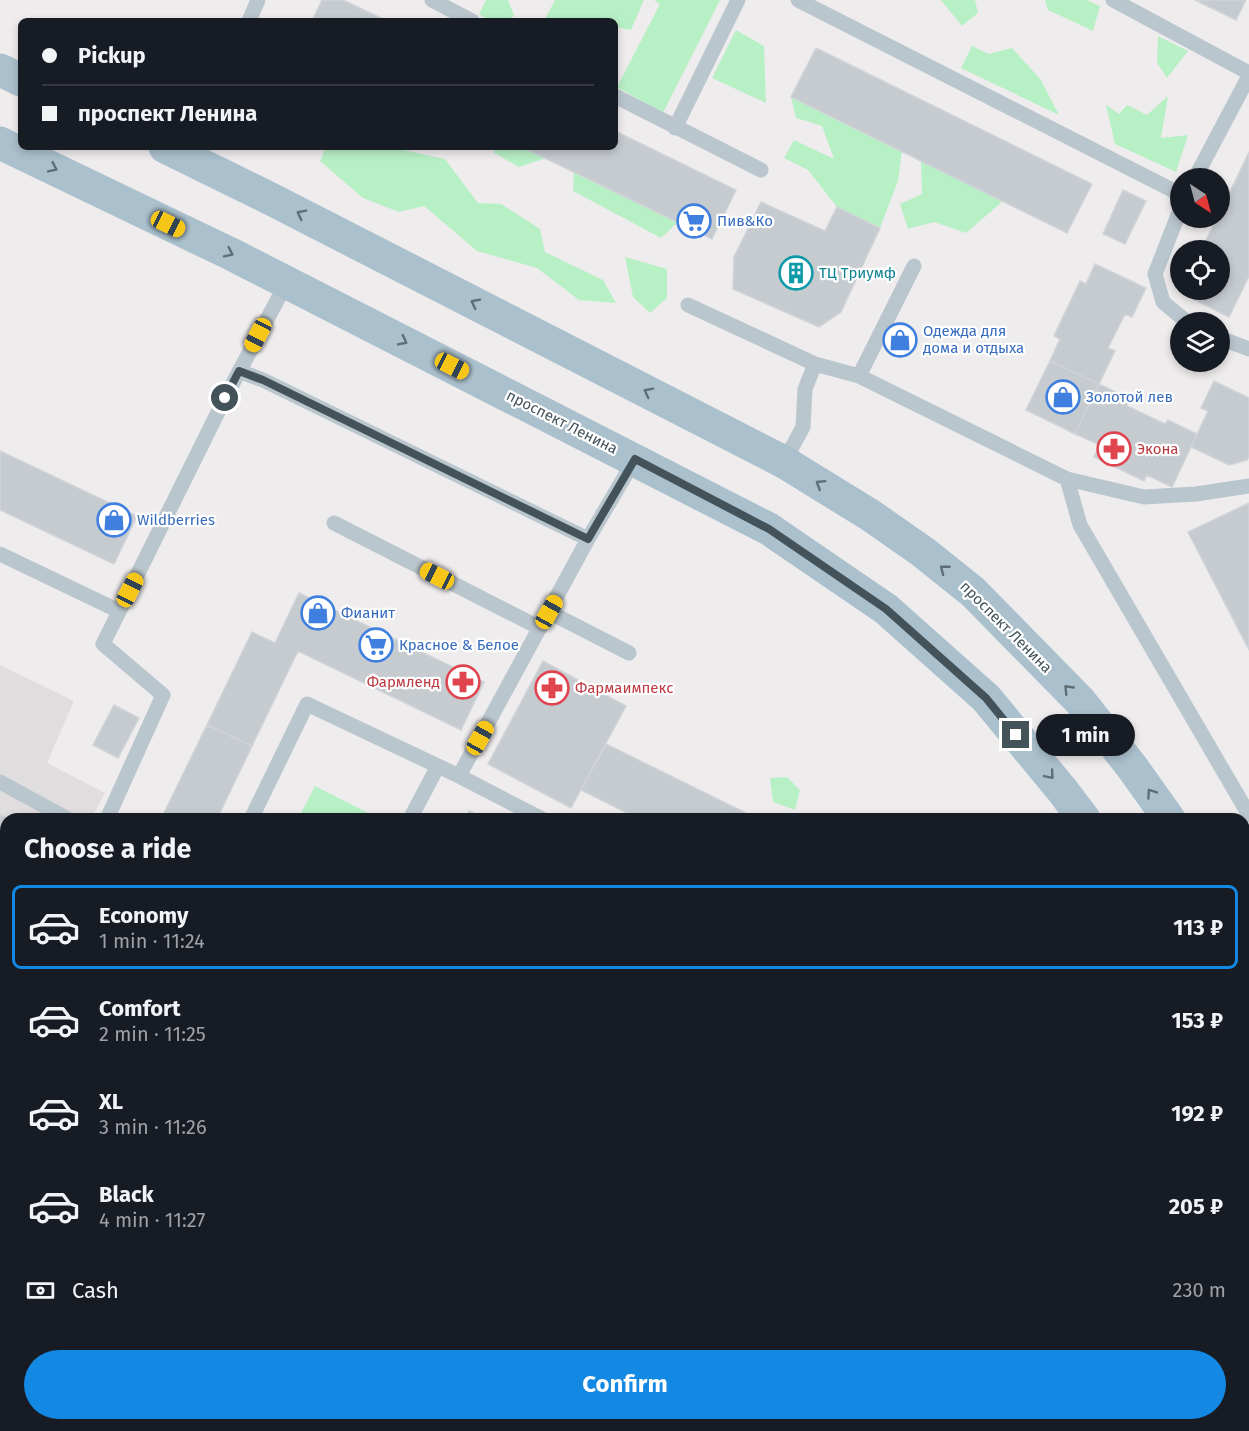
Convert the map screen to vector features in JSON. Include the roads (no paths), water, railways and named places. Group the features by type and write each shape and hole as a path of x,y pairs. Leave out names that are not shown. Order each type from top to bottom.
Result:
{"main road":[{"path":"0,70 18,79"},
{"name":"проспект Ленина","path":"0,143 287,282 769,529 886,609 986,698 1079,813"},
{"name":"проспект Ленина","path":"180,150 784,462 870,515 923,552 973,592 1080,701 1166,813"}],"lane":[{"path":"250,18 258,0"},
{"path":"432,0 466,18"},
{"path":"675,128 738,0"},
{"path":"798,0 1170,189"},
{"path":"1113,0 1249,74 1200,168"},
{"path":"618,98 761,170"},
{"path":"1173,228 1155,274 1163,302 1175,312"},
{"path":"859,376 914,266"},
{"path":"110,813 163,696 103,644 239,371 287,282"},
{"path":"688,306 815,364 859,376 1067,479 1144,497 1196,494 1249,486"},
{"path":"1230,342 1249,350"},
{"path":"784,462 803,428 806,389 815,364"},
{"path":"239,371 263,380 588,539"},
{"path":"459,776 588,539 635,459"},
{"path":"1067,479 1080,525 1248,813"},
{"path":"334,523 540,628"},
{"path":"0,554 119,611"},
{"path":"549,612 629,653"},
{"path":"254,813 307,704 459,776 530,813"},
{"path":"413,813 438,766"},
{"path":"0,783 57,813"}],"place":[{"name":"Пив&Ко","path":"694,221"},
{"name":"ТЦ Триумф","path":"796,273"},
{"name":"Одежда для дома и отдыха","path":"900,340"},
{"name":"Золотой лев","path":"1063,397"},
{"name":"Экона","path":"1114,449"},
{"name":"Wildberries","path":"114,520"},
{"name":"Фианит","path":"318,613"},
{"name":"Красное & Белое","path":"376,645"},
{"name":"Фармленд","path":"463,682"},
{"name":"Фармаимпекс","path":"552,688"}]}
